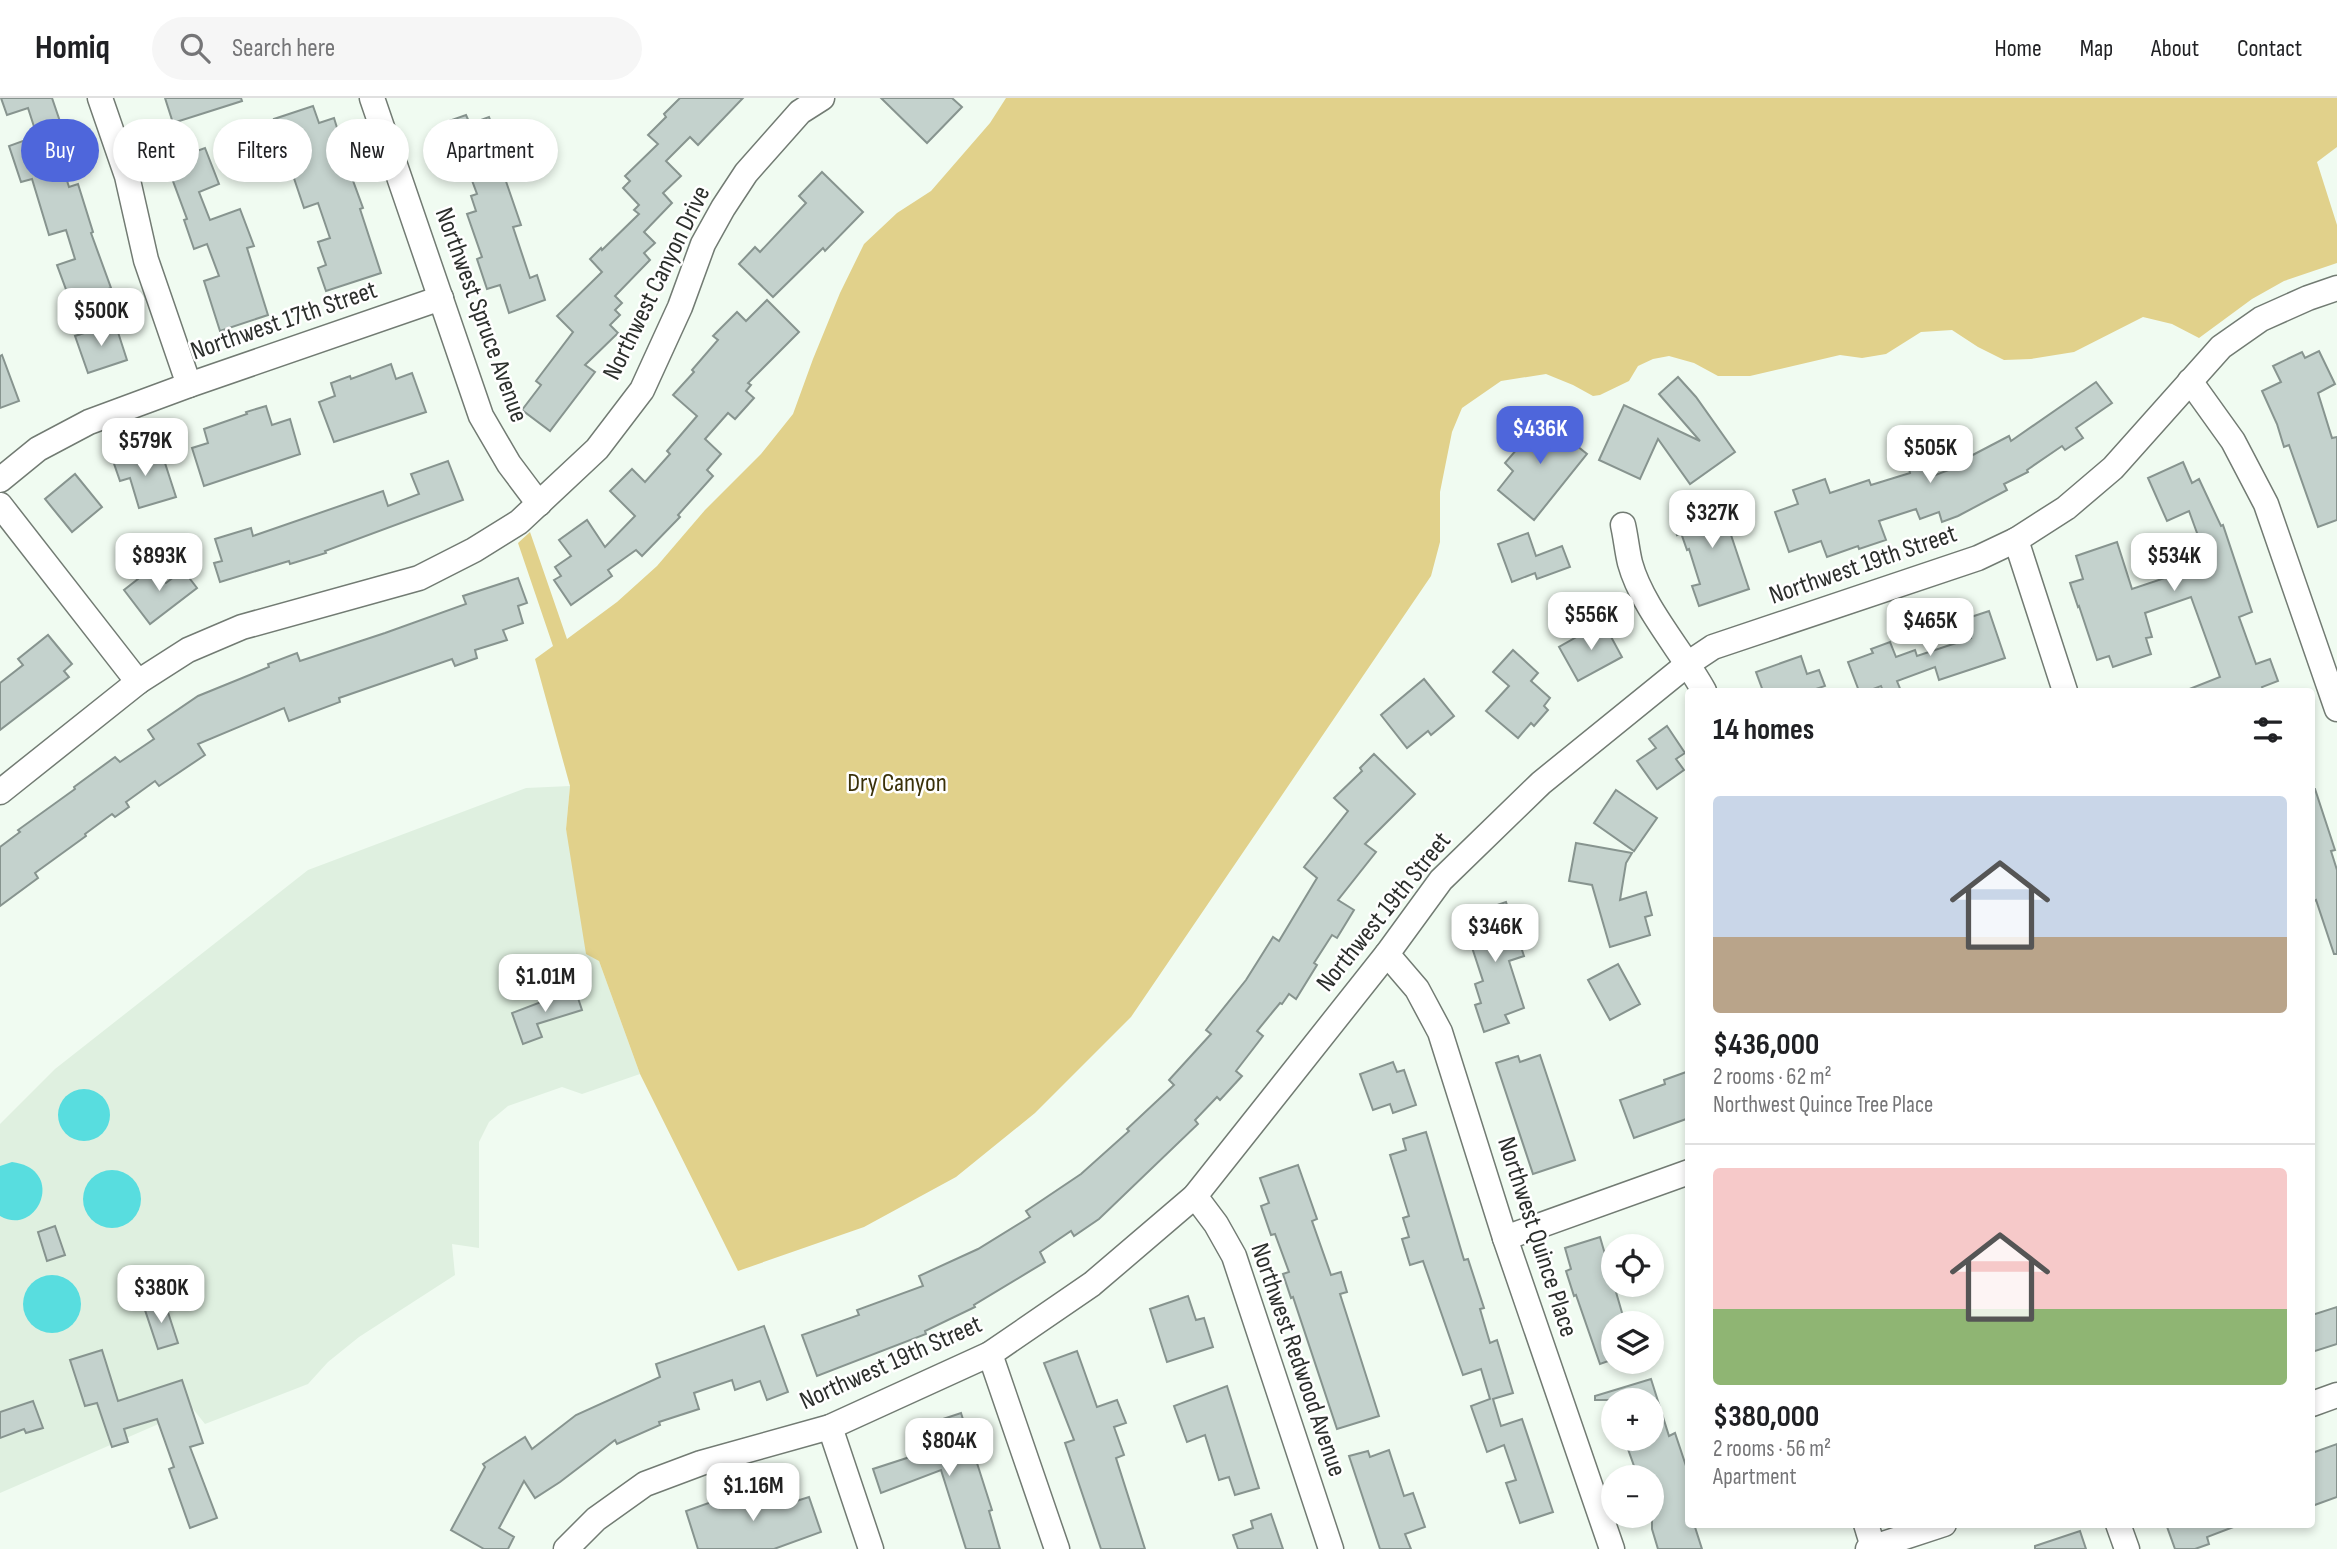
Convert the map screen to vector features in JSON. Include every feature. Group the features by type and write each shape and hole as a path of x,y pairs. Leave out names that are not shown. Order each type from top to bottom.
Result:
{"street":[{"path":"100,98 127,176 146,260 189,385"},
{"name":"Northwest Spruce Avenue","path":"372,98 481,416 509,464 539,504"},
{"name":"Northwest Canyon Drive","path":"0,792 138,682 188,650 242,626 419,578 474,550 519,522 597,449 642,390 680,307 703,244 723,208 746,173 800,112 822,98"},
{"name":"Northwest 19th Street","path":"566,1549 596,1518 645,1484 701,1463 830,1427 990,1354 1092,1284 1195,1196 1387,954 1441,880 1541,783 1689,663 1713,647 1978,558 2016,540 2066,508 2113,468 2221,347 2261,319 2337,288"},
{"name":"Northwest 17th Street","path":"0,480 38,449 89,422 441,298"},
{"path":"2190,381 2233,440 2266,504 2337,709"},
{"path":"0,505 138,682"},
{"path":"1623,525 1630,565 1645,597 1702,688"},
{"path":"2016,540 2064,688"},
{"name":"Northwest Quince Place","path":"1387,954 1417,989 1440,1032 1505,1238 1612,1549"},
{"path":"1505,1238 1685,1173"},
{"name":"Northwest Redwood Avenue","path":"1195,1196 1216,1224 1234,1256 1331,1549"},
{"path":"990,1354 1056,1549"},
{"path":"2315,1403 2337,1395"},
{"path":"830,1427 871,1549"},
{"path":"1869,1540 1925,1528"},
{"path":"2119,1528 2127,1549"}],"shaded area":[{"path":"570,786 566,829 599,961 640,1074 582,1094 562,1087 508,1106 489,1122 479,1142 479,1248 452,1244 455,1275 359,1337 328,1362 308,1384 205,1424 193,1409 0,1493 0,1124 55,1069 308,870 526,788"}],"green space":[{"name":"Dry Canyon","path":"1006,98 2337,98 2337,147 2317,162 2337,225 2337,263 2284,281 2252,299 2199,338 2172,324 2143,317 2074,352 2031,359 2004,360 1952,330 1921,332 1886,354 1862,358 1840,355 1750,376 1718,376 1694,363 1669,356 1638,366 1629,381 1593,396 1546,374 1501,381 1462,408 1452,432 1440,492 1440,542 1431,576 1131,1017 1035,1113 956,1177 864,1227 738,1271 640,1074 599,961 586,954 566,829 570,786 535,659 553,646 518,543 530,532 567,639 617,602 657,566 705,510 761,454 793,414 840,293 864,244 897,213 931,191 990,123"}],"water":[{"path":"84,1089 94,1091 102,1097 108,1105 108,1125 102,1133 94,1139 84,1141 74,1139 66,1133 60,1125 58,1115 60,1105 66,1097 74,1091"},
{"path":"12,1162 29,1167 39,1176 42,1188 41,1200 35,1210 26,1218 14,1220 0,1216 0,1166"},
{"path":"112,1170 123,1172 136,1183 141,1199 139,1210 128,1223 112,1228 101,1226 88,1215 83,1199 85,1188 96,1175"},
{"path":"52,1275 63,1277 76,1288 81,1304 79,1315 68,1328 52,1333 41,1331 28,1320 23,1304 25,1293 36,1280"}],"building":[{"path":"1,98 52,98 59,119 32,119 28,108 7,115"},
{"path":"165,98 241,98 242,101 186,119 172,119"},
{"path":"680,98 743,98 698,145 690,137 666,161 681,176 663,193 672,203 644,232 655,243 644,253 650,260 615,296 622,303 615,310 620,315 610,325 618,333 585,365 595,372 550,431 522,410 541,385 536,381 573,332 557,316 602,272 590,259 639,214 634,210 639,205 623,188 630,181 625,176 658,144 648,135"},
{"path":"881,98 952,98 962,107 927,143"},
{"path":"313,106 319,123 326,121 326,182 353,182 381,273 326,291 318,268 326,265 318,242 330,238 318,203 304,208 295,182 312,182 312,119 274,119"},
{"path":"21,142 21,182 9,146"},
{"path":"205,148 213,169 213,182 219,184 199,192 210,220 240,209 254,246 247,248 268,315 220,331 204,281 219,276 207,244 194,249 184,220 187,219 173,182 199,182 199,150"},
{"path":"822,172 863,212 825,251 823,248 773,297 739,264 755,247 760,252 806,203 799,196"},
{"path":"33,182 67,182 69,187 78,184 93,232 91,233 111,288 71,303 57,265 75,259 66,230 49,235"},
{"path":"473,182 506,182 521,225 513,227 530,278 537,275 545,300 509,313 500,285 487,289 477,259 482,257 467,214 476,211 471,196 477,194"},
{"path":"767,300 799,332 748,383 751,385 746,391 754,398 735,419 728,413 705,439 721,454 707,470 713,476 678,515 680,517 642,556 636,550 608,570 612,576 571,605 554,580 561,576 555,567 571,556 559,540 587,520 605,547 635,516 610,491 632,469 645,482 670,454 667,451 697,416 673,395 718,340 713,336 737,312 746,321"},
{"path":"115,323 127,360 88,373 75,336"},
{"path":"2319,351 2335,384 2318,393 2332,438 2337,437 2337,520 2318,527 2289,445 2284,447 2262,391 2281,382 2273,366 2302,352 2305,358"},
{"path":"2,355 19,401 0,408 0,356"},
{"path":"391,364 396,379 412,373 426,412 334,442 319,402 335,396 331,383 350,376 351,379"},
{"path":"1678,377 1696,397 1735,452 1690,484 1658,439 1640,479 1599,460 1624,405 1700,441 1659,394"},
{"path":"2096,382 2112,403 2076,428 2083,438 2065,450 2062,446 2027,470 2028,472 2004,484 2007,490 1942,522 1939,512 1920,519 1916,509 1879,521 1886,540 1859,549 1858,546 1827,557 1821,541 1789,552 1775,512 1798,504 1793,490 1825,479 1830,493 1869,480 1871,485 1910,473 1908,465 1927,458 1933,476 1967,463 1965,459 2009,436 2011,441"},
{"path":"266,406 272,425 290,419 300,454 204,486 192,448 208,443 204,429"},
{"path":"1537,414 1587,454 1534,520 1498,490 1513,471 1505,463 1518,448 1513,444"},
{"path":"140,449 146,465 164,460 176,497 139,508 130,478 120,481 112,458"},
{"path":"448,461 463,500 325,551 326,553 220,582 214,563 222,561 215,539 251,528 253,536 383,491 388,506 419,494 411,474"},
{"path":"2183,462 2192,483 2199,479 2221,526 2223,525 2252,612 2239,617 2256,664 2270,659 2278,681 2262,688 2192,688 2220,677 2191,597 2145,613 2152,637 2146,638 2151,654 2113,667 2109,656 2097,660 2070,583 2083,579 2076,556 2117,542 2132,589 2174,575 2167,556 2201,544 2189,511 2167,521 2148,478"},
{"path":"75,474 102,507 72,532 45,499"},
{"path":"1728,497 1739,533 1731,535 1749,589 1699,606 1692,586 1700,584 1689,549 1687,550 1681,533 1677,535 1671,515"},
{"path":"1528,533 1536,556 1562,546 1570,567 1537,579 1535,573 1512,582 1498,544"},
{"path":"152,568 166,583 183,570 197,588 150,624 124,590"},
{"path":"518,578 527,603 518,606 523,623 503,630 507,640 475,650 477,658 455,666 452,659 339,698 340,702 289,721 284,708 198,744 205,755 159,786 155,781 126,802 129,807 115,817 112,814 85,834 86,836 35,873 38,878 0,906 0,847 20,832 18,830 115,757 120,762 154,739 148,730 198,696 297,653 300,661 466,604 463,596"},
{"path":"1989,611 2005,658 1939,680 1935,667 1897,681 1900,688 1858,688 1848,662 1873,653 1871,649 1890,642 1896,657 1915,650 1917,656 1971,638 1965,619"},
{"path":"1603,622 1622,657 1578,681 1559,647"},
{"path":"48,635 72,664 64,671 69,677 0,730 0,683 23,665 18,659"},
{"path":"1513,650 1538,673 1531,681 1550,698 1544,706 1548,710 1534,726 1531,723 1518,738 1486,711 1509,686 1493,672"},
{"path":"1801,656 1807,674 1819,670 1825,686 1762,688 1756,672"},
{"path":"1424,679 1454,716 1431,735 1428,731 1407,748 1381,715"},
{"path":"1667,726 1685,753 1676,759 1684,770 1657,789 1637,761 1656,748 1649,739"},
{"path":"1374,754 1415,794 1365,844 1376,852 1338,900 1354,910 1337,938 1332,935 1296,999 1289,994 1257,1031 1263,1036 1236,1071 1242,1076 1220,1100 1217,1097 1195,1120 1198,1124 1099,1219 1074,1236 1071,1231 1040,1252 1045,1262 974,1305 975,1307 925,1331 926,1334 817,1376 802,1335 859,1315 857,1310 923,1286 919,1276 978,1249 1030,1217 1026,1211 1081,1174 1129,1131 1127,1129 1174,1085 1169,1080 1211,1034 1206,1030 1246,980 1273,937 1279,941 1317,878 1304,867 1348,811 1334,798 1362,771 1360,768"},
{"path":"2315,789 2335,850 2331,851 2337,870 2337,954 2334,954 2316,900"},
{"path":"1616,790 1657,818 1634,851 1594,823"},
{"path":"1576,843 1632,853 1626,863 1620,900 1646,892 1652,915 1645,917 1650,935 1610,947 1592,885 1569,881"},
{"path":"1506,902 1524,956 1509,961 1524,1008 1505,1015 1509,1023 1484,1032 1475,1005 1481,1003 1475,984 1483,981 1462,917"},
{"path":"1618,964 1640,1004 1610,1020 1588,980"},
{"path":"575,989 582,1010 537,1024 542,1037 523,1044 512,1013"},
{"path":"1540,1055 1575,1160 1533,1174 1496,1063 1518,1056 1520,1062"},
{"path":"1393,1062 1397,1072 1404,1070 1416,1105 1393,1113 1390,1104 1373,1110 1360,1074"},
{"path":"1685,1072 1685,1119 1634,1138 1620,1100 1665,1084 1664,1080"},
{"path":"1426,1132 1464,1260 1468,1259 1484,1308 1480,1309 1490,1343 1497,1340 1513,1393 1493,1399 1501,1426 1522,1419 1553,1512 1520,1523 1506,1483 1516,1480 1504,1445 1487,1452 1471,1406 1490,1399 1481,1369 1463,1375 1423,1261 1410,1265 1402,1239 1409,1237 1403,1218 1409,1216 1390,1155 1406,1150 1403,1139"},
{"path":"1298,1165 1317,1219 1312,1221 1331,1275 1341,1272 1347,1292 1340,1294 1379,1416 1337,1429 1283,1274 1289,1272 1275,1234 1271,1235 1261,1206 1269,1203 1260,1178"},
{"path":"55,1226 65,1255 47,1261 38,1232"},
{"path":"1600,1237 1601,1297 1617,1297 1622,1311 1601,1311 1600,1364 1566,1271 1571,1269 1565,1248"},
{"path":"1188,1296 1196,1320 1204,1318 1213,1347 1167,1362 1150,1309"},
{"path":"164,1300 178,1343 158,1349 144,1307"},
{"path":"2337,1307 2337,1344 2315,1351 2315,1314"},
{"path":"764,1326 788,1392 767,1400 760,1381 735,1390 732,1380 694,1393 699,1409 659,1422 660,1425 617,1444 615,1440 535,1498 524,1481 499,1528 514,1537 508,1549 484,1549 451,1530 485,1467 483,1464 525,1437 532,1449 576,1415 660,1377 656,1364"},
{"path":"102,1350 118,1401 182,1380 203,1443 190,1447 217,1518 190,1528 169,1469 174,1467 157,1419 124,1429 128,1442 112,1447 97,1403 85,1406 70,1360"},
{"path":"1077,1351 1097,1407 1117,1400 1126,1423 1114,1427 1124,1455 1116,1458 1145,1549 1101,1549 1065,1443 1074,1440 1044,1363"},
{"path":"1651,1379 1654,1388 1621,1388"},
{"path":"1227,1386 1259,1488 1235,1495 1229,1477 1219,1480 1205,1435 1187,1442 1174,1406"},
{"path":"33,1401 43,1428 26,1433 24,1429 0,1438 0,1412"},
{"path":"961,1413 992,1510 989,1511 1000,1549 966,1549 941,1470 881,1493 873,1469 916,1455 914,1448 925,1444 919,1427"},
{"path":"1664,1420 1669,1436 1675,1433 1685,1463 1685,1528 1695,1528 1702,1549 1658,1549 1652,1528 1664,1528 1664,1465 1634,1465 1629,1451 1664,1451"},
{"path":"2337,1444 2337,1497 2315,1505 2315,1452"},
{"path":"1389,1450 1404,1496 1413,1493 1425,1527 1405,1534 1411,1549 1380,1549 1349,1456 1368,1451 1370,1457"},
{"path":"780,1486 787,1504 809,1497 821,1532 774,1549 698,1549 686,1511 717,1500 720,1508"},
{"path":"1271,1514 1283,1549 1238,1549 1233,1535 1253,1528 1251,1521"},
{"path":"2167,1528 2231,1528 2207,1537 2209,1544 2195,1549 2175,1549"},
{"path":"2080,1531 2086,1549 2035,1549 2035,1546"}]}
